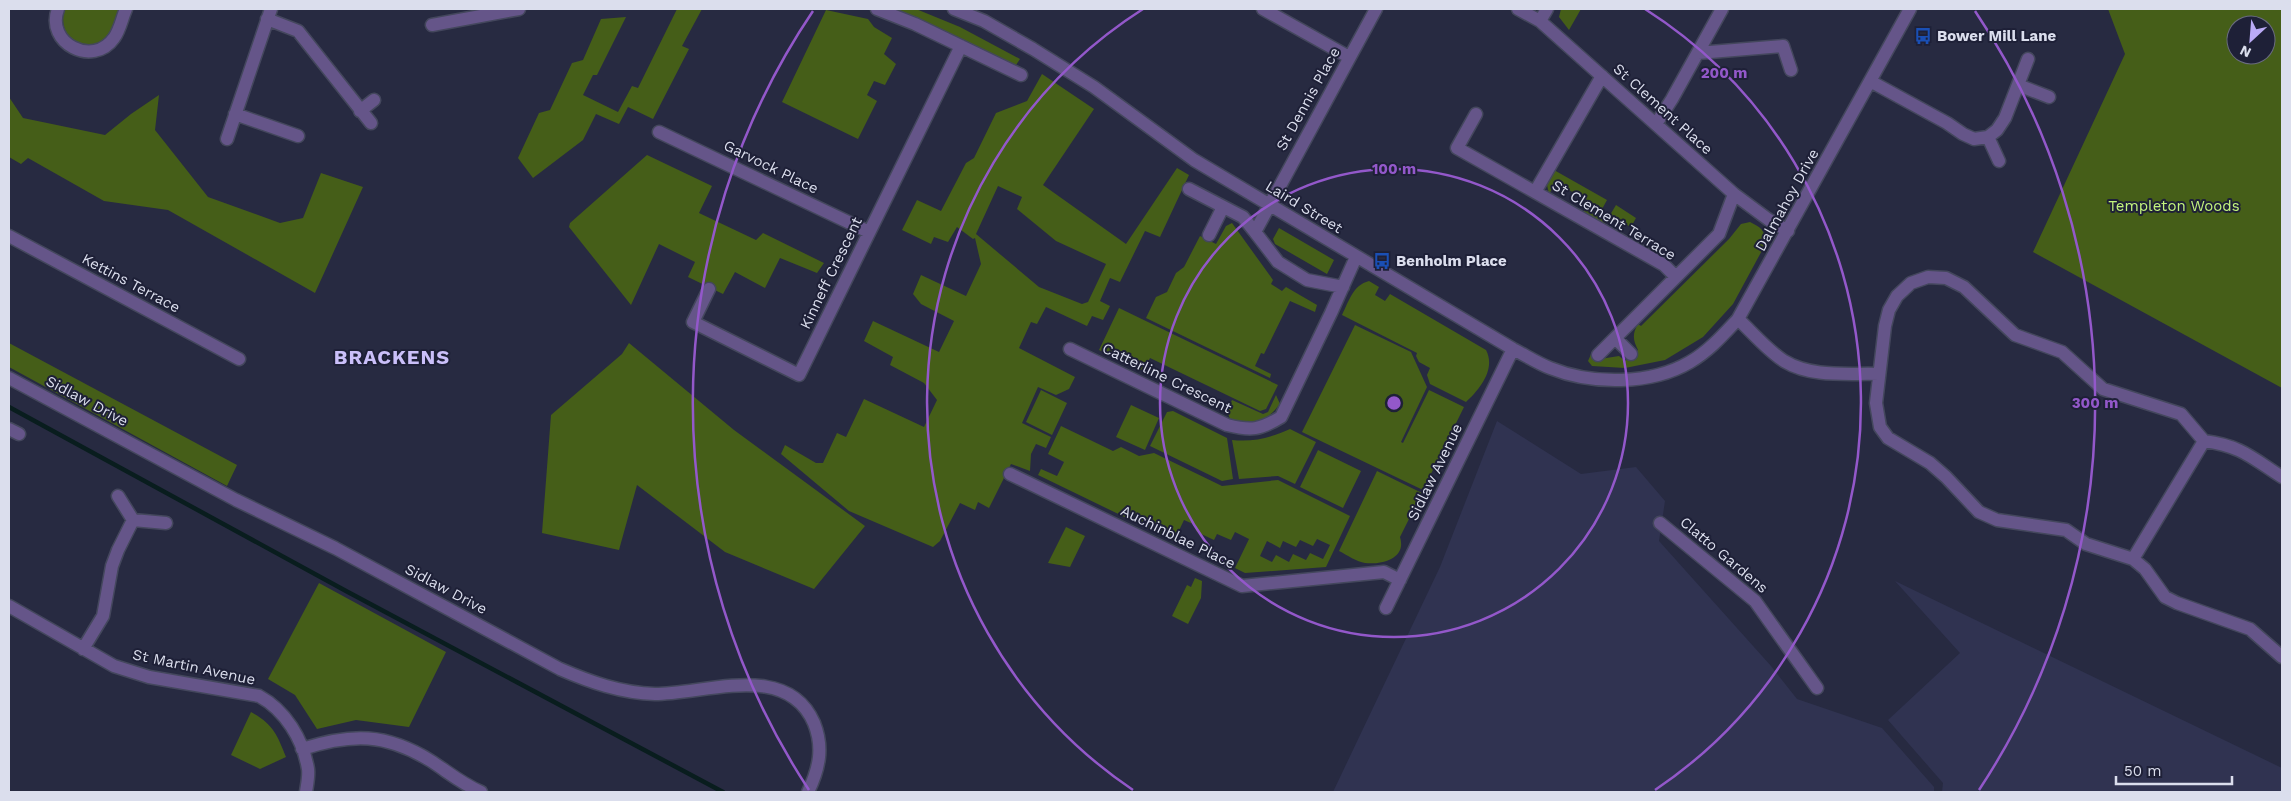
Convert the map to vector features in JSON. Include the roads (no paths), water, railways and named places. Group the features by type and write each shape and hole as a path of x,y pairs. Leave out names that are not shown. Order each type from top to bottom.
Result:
{"street":[{"path":"58,9 56,14 58,32 68,46 84,52 101,49 114,38 126,9"},
{"path":"432,26 519,9"},
{"path":"877,9 1021,75"},
{"name":"Laird Street","path":"954,9 984,21 1041,54 1094,87 1194,160 1512,349 1550,368 1577,376 1615,380 1658,375"},
{"path":"1263,9 1349,57"},
{"name":"St Dennis Place","path":"1269,206 1376,9"},
{"name":"St Clement Place","path":"1518,9 1540,21 1734,194 1769,220 1788,231"},
{"path":"1540,21 1547,9"},
{"path":"1656,124 1722,9"},
{"name":"Dalmahoy Drive","path":"1658,375 1689,362 1714,345 1738,319 1910,9"},
{"path":"227,139 269,14 298,31 371,123"},
{"name":"Kinneff Crescent","path":"710,289 694,322 799,376 961,46"},
{"path":"1698,53 1783,46 1791,70"},
{"path":"1870,81 1947,123 1963,134 1974,138 1988,137 1998,130 2028,59"},
{"name":"St Clement Terrace","path":"1535,192 1602,76"},
{"path":"2018,85 2049,97"},
{"path":"360,110 374,100"},
{"path":"235,114 298,136"},
{"name":"St Clement Terrace","path":"1476,114 1457,148 1664,265 1676,277"},
{"name":"Garvock Place","path":"659,132 869,232"},
{"path":"1988,137 1999,162"},
{"path":"1189,189 1243,217 1278,262 1307,280 1343,287"},
{"path":"1598,355 1719,234 1734,194"},
{"path":"1209,235 1223,206"},
{"path":"1255,232 1269,206"},
{"name":"Kettins Terrace","path":"9,236 239,359"},
{"name":"Catterline Crescent","path":"1070,349 1227,425 1246,430 1265,427 1281,417 1356,257"},
{"path":"2282,478 2252,455 2223,443 2204,441 2181,414 2103,389 2062,352 2015,336 1964,288 1946,278 1928,277 1911,283 1896,296 1889,310 1885,326 1876,403 1880,427 1888,438 1930,463 1946,476 1979,512 1997,520 2066,530 2086,544 2133,559 2146,569 2165,597 2250,629 2282,657"},
{"path":"1738,319 1784,361 1801,369 1820,373 1879,374"},
{"path":"1615,338 1631,354"},
{"name":"Sidlaw Avenue","path":"1386,608 1512,349"},
{"name":"Sidlaw Drive","path":"9,378 236,500 335,548 578,677 626,691 654,694 682,693 738,685 762,685 780,689 796,700 811,716 820,737 818,771 808,792"},
{"path":"2133,559 2204,441"},
{"name":"Auchinblae Place","path":"1010,474 1242,586 1384,572 1400,580"},
{"path":"118,496 133,520"},
{"path":"133,520 166,523"},
{"path":"83,649 103,616 112,566 133,520"},
{"name":"Clatto Gardens","path":"1660,523 1755,601 1817,688"},
{"name":"St Martin Avenue","path":"9,606 114,666 149,677 259,696 271,702 284,715 302,749 308,770 306,792"},
{"path":"302,749 350,737 375,738 409,748 433,762 461,783 481,792"}],"waterway":[{"path":"9,407 346,591 723,792"}],"place":[{"name":"Bower Mill Lane","path":"1923,36"},
{"name":"Benholm Place","path":"1382,261"}],"district":[{"name":"BRACKENS","path":"392,357"}],"park label":[{"name":"Templeton Woods","path":"2174,206"}]}
